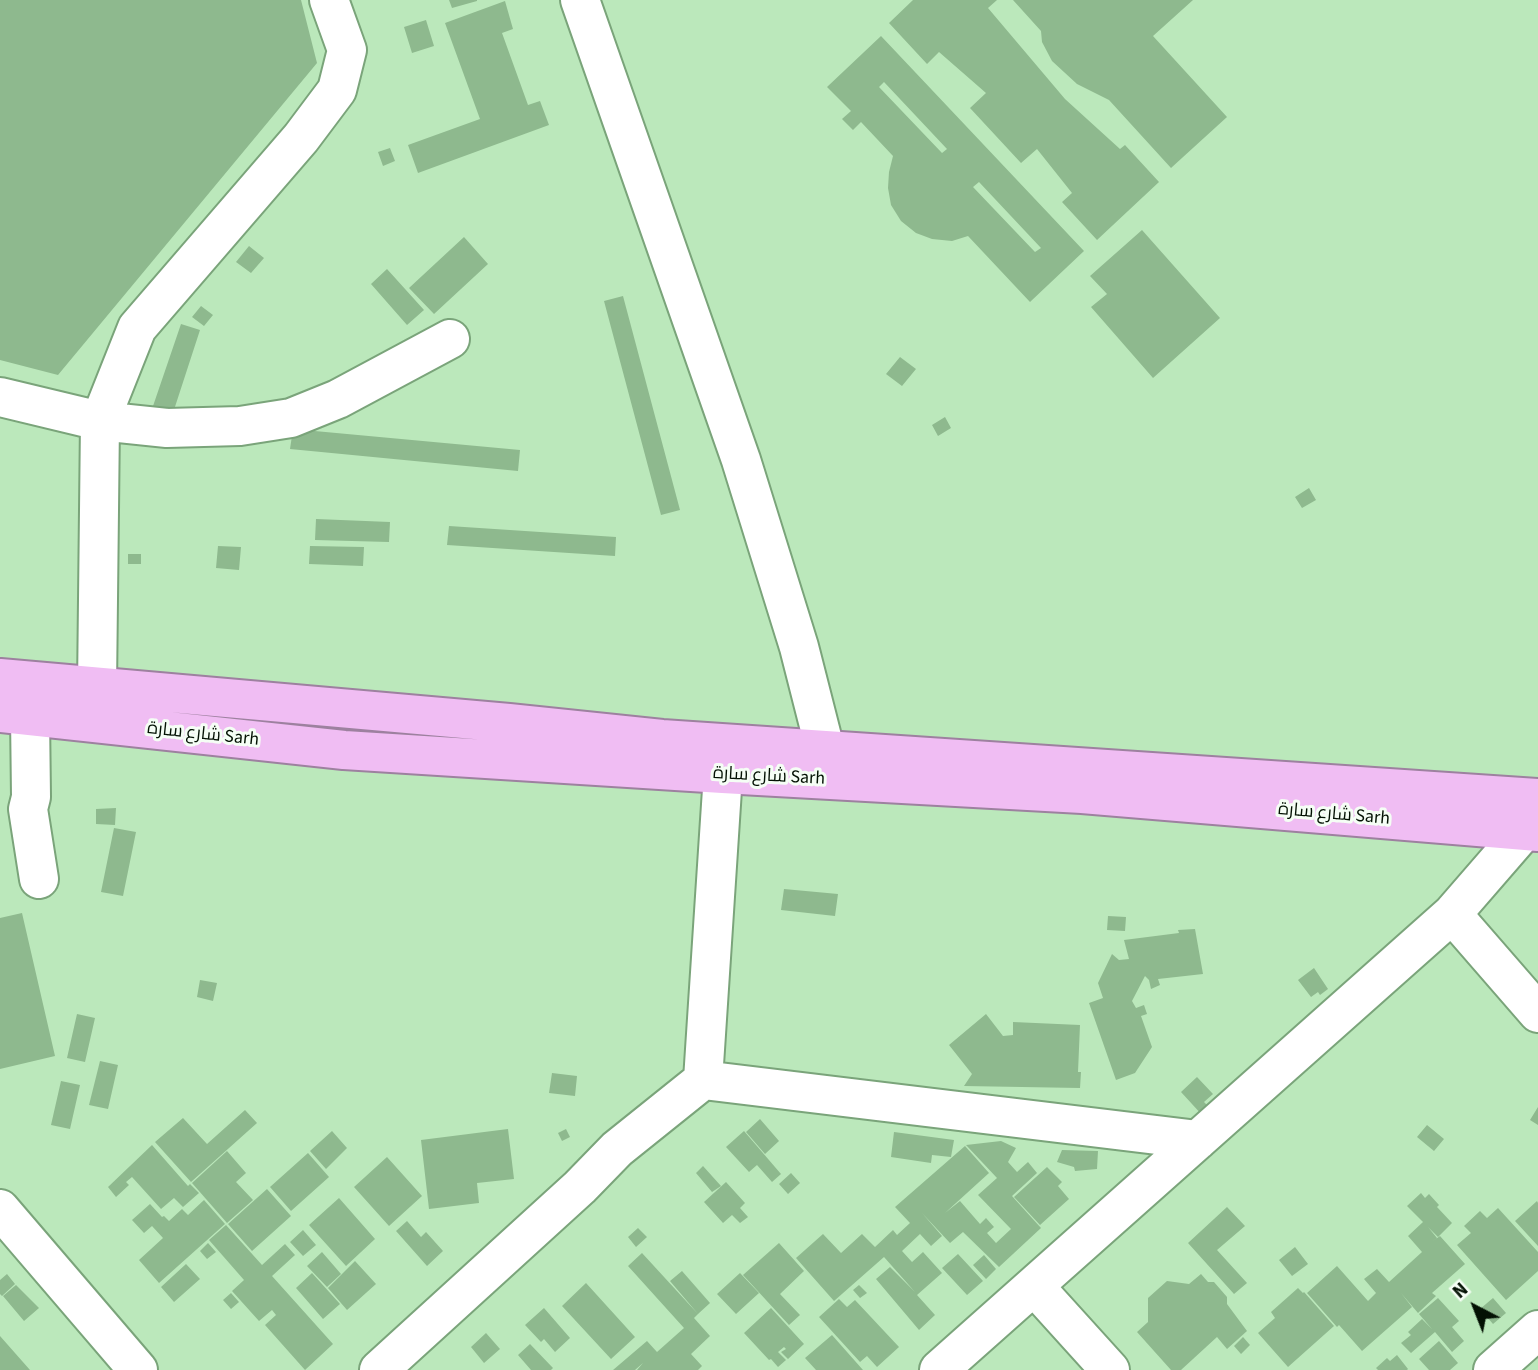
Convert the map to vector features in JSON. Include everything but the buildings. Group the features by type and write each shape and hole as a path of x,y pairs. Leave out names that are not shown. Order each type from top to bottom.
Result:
{"highway":[{"name":"شارع سارة Sarh","path":"0,678 662,739 825,749 1533,820"},
{"name":"شارع سارة Sarh","path":"15,715 344,750 1533,820"}],"street":[{"path":"97,688 100,421 137,328 301,138 337,90 346,50 329,0"},
{"path":"580,0 741,460 799,647 825,749"},
{"path":"0,397 100,421 167,428 240,426 291,418 338,398 450,339"},
{"path":"15,715 31,797 14,812 38,879"},
{"path":"703,1080 723,774"},
{"path":"939,1370 1452,914 1533,820"},
{"path":"1452,914 1538,1013"},
{"path":"379,1370 580,1187 617,1149 703,1080 1198,1140"},
{"path":"0,1209 138,1370"},
{"path":"1034,1286 1110,1370"},
{"path":"1493,1370 1538,1329"}]}
